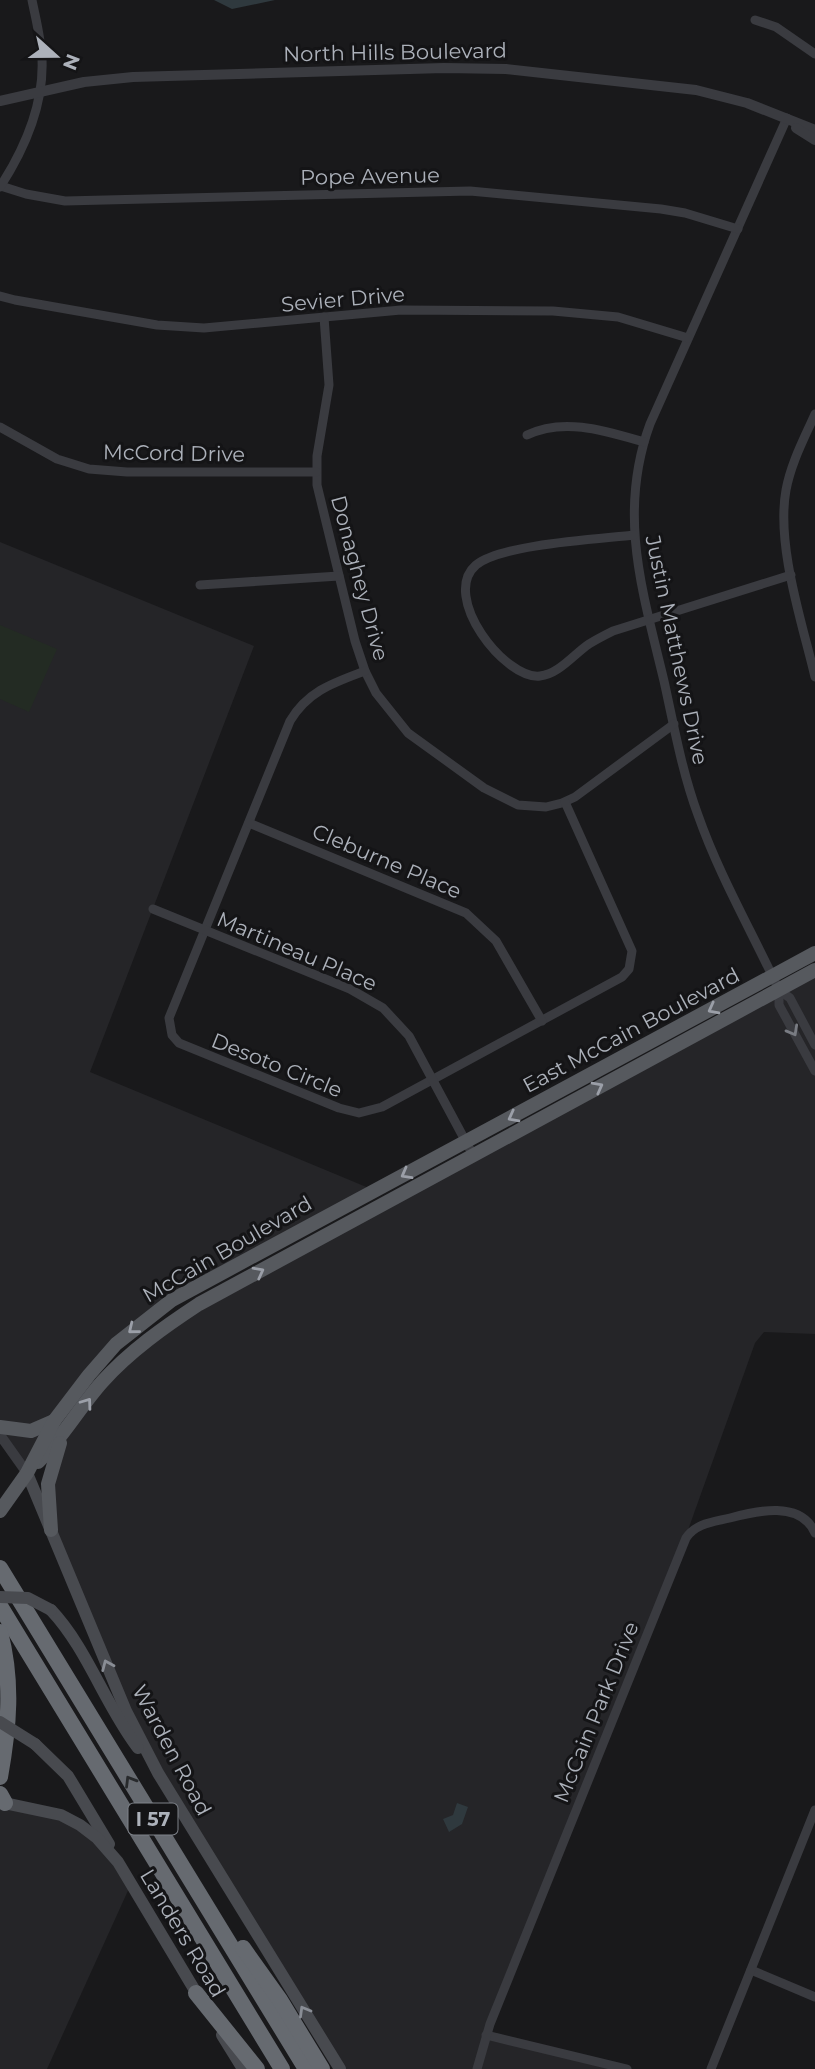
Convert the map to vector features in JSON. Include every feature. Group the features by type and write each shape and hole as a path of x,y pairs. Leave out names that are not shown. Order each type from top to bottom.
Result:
{"highway":[{"name":"I 57","path":"0,1568 306,2069"},
{"name":"I 57","path":"0,1606 282,2069"},
{"path":"0,1632 8,1668 9,1690 0,1777"},
{"path":"181,1866 263,1975 322,2069"},
{"path":"197,1993 257,2069"}],"main road":[{"name":"East McCain Boulevard","path":"470,1149 776,983 815,953"},
{"name":"East McCain Boulevard","path":"776,983 815,970"},
{"name":"McCain Boulevard","path":"0,1511 27,1473 54,1421 89,1375 116,1344 172,1300 470,1149"},
{"name":"McCain Boulevard","path":"27,1473 64,1434 102,1382 144,1342 179,1317 470,1149"},
{"path":"0,1427 31,1431 54,1421"},
{"path":"51,1530 48,1484 64,1434"},
{"name":"Warden Road","path":"27,1473 126,1711 158,1773 340,2069"},
{"path":"0,1597 28,1598 51,1610 62,1622 127,1734 158,1773"},
{"path":"0,1722 35,1744 68,1776 100,1826 118,1862"},
{"name":"Landers Road","path":"2,1800 70,1819 97,1838 118,1862 243,2069"}],"street":[{"path":"1,186 33,120 40,92 41,49 32,0"},
{"path":"755,20 776,27 815,54"},
{"name":"North Hills Boulevard","path":"0,101 84,82 133,77 444,68 506,69 696,90 747,103 815,130"},
{"name":"North Hills Boulevard","path":"786,118 815,140"},
{"name":"Justin Matthews Drive","path":"776,983 698,817 639,574 634,535 634,501 644,442 786,118"},
{"name":"Pope Avenue","path":"1,186 65,201 504,192 661,209 685,213 738,229"},
{"name":"Sevier Drive","path":"0,296 180,328 234,326 414,310 553,311 618,317 688,338"},
{"name":"Donaghey Drive","path":"324,317 329,385 316,472 323,511 365,671 384,705 408,733 484,788 510,802 529,807 546,807 575,797 674,724"},
{"path":"815,414 792,466 785,491 783,529 815,677"},
{"path":"527,435 547,427 564,426 593,429 644,442"},
{"name":"McCord Drive","path":"0,427 57,459 89,469 127,472 316,472"},
{"path":"634,535 537,546 499,555 475,566 466,582 465,594 474,624 485,640 517,670 538,676 554,671 589,644 613,631 791,575"},
{"path":"200,585 339,576"},
{"name":"Desoto Circle","path":"365,671 315,692 295,713 169,1018 172,1035 179,1043 351,1112 382,1107 622,977 629,969 632,951 565,802"},
{"name":"Cleburne Place","path":"249,823 466,913 496,941 542,1021"},
{"name":"Martineau Place","path":"153,909 370,999 394,1018 409,1036 470,1149"},
{"path":"776,983 790,998 815,1045"},
{"path":"776,983 779,1005 815,1071"},
{"name":"Warden Road","path":"0,1435 27,1473"},
{"name":"McCain Park Drive","path":"477,2069 486,2035 686,1538 701,1525 772,1510 804,1520 812,1525 815,1533"},
{"path":"711,2069 815,1810"},
{"path":"751,1970 815,1997"},
{"path":"486,2035 626,2069"}],"shaded area":[{"path":"214,0 275,0 232,9"},
{"path":"0,542 254,646 90,1072 376,1191 172,1300 116,1344 74,1395 27,1473 0,1440"},
{"path":"0,625 57,649 29,712 0,699"},
{"path":"815,970 815,1334 764,1332 755,1343 678,1558 487,2034 628,2069 339,2069 158,1773 51,1530 55,1445 144,1342"},
{"path":"0,1802 50,1811 103,1844 131,1884 47,2069 0,2069"},
{"path":"457,1803 468,1807 462,1824 449,1832 443,1819 453,1815"}]}
